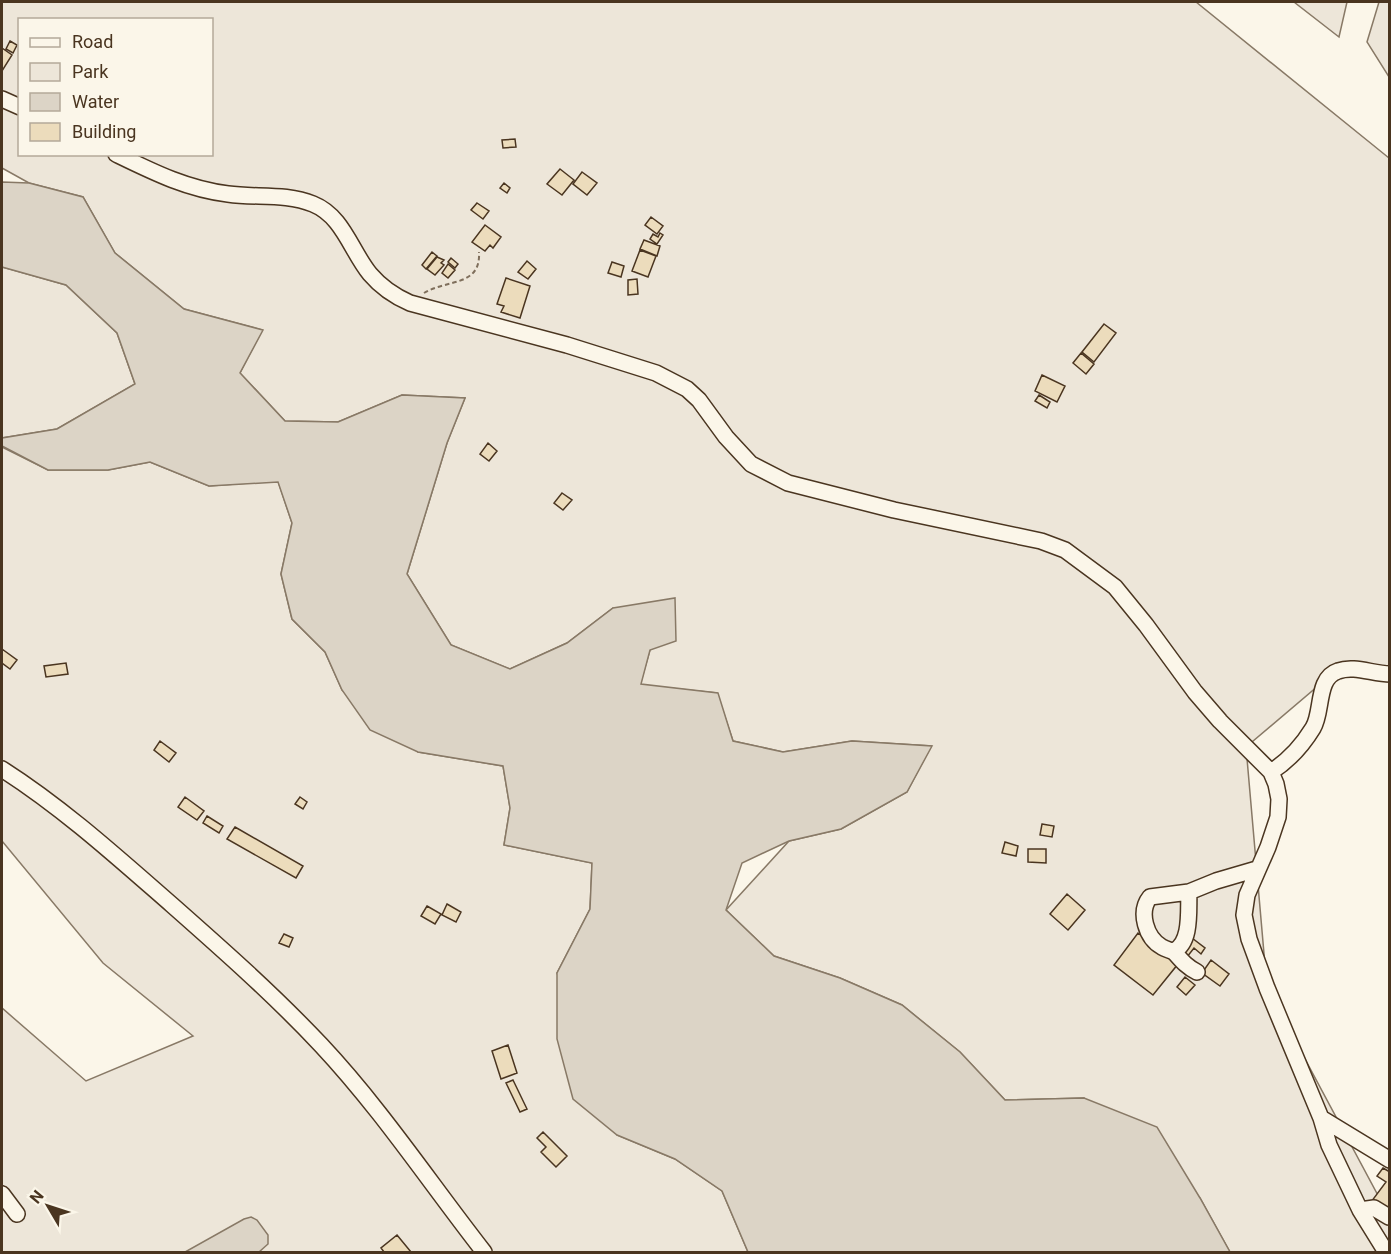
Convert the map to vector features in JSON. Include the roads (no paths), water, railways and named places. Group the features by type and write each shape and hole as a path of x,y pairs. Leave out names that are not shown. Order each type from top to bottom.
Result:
{"street":[{"path":"2,99 18,107"},
{"path":"120,156 167,179 196,188 228,194 293,198 314,204 325,210 337,222 369,272 393,295 410,303 567,345 656,373 687,389 699,400 726,437 751,464 788,483 894,510 1041,540 1065,550 1115,587 1153,633 1195,692 1220,721 1271,772 1279,799 1278,817 1247,895 1244,915 1249,939 1321,1118 1329,1145 1360,1210 1386,1252"},
{"path":"1271,772 1293,754 1313,728 1323,690 1331,675 1342,670 1389,674"},
{"path":"2,769 55,806 134,872 258,982 322,1046 377,1112 484,1252"},
{"path":"1197,972 1180,960 1173,951 1163,948 1153,939 1147,927 1144,904 1150,897 1189,892 1257,869"},
{"path":"1173,951 1181,947 1185,937 1189,892"},
{"path":"1321,1118 1389,1160"},
{"path":"2,1194 17,1214"},
{"path":"1360,1210 1374,1208 1389,1216"}],"water":[{"path":"2,182 29,183 83,197 115,253 184,309 263,330 240,373 285,421 338,422 402,395 465,398 447,443 407,574 451,645 510,669 567,643 613,608 675,598 676,641 650,650 641,684 718,693 733,741 783,752 852,741 932,746 907,792 841,829 789,841 742,863 726,910 774,956 840,978 902,1005 960,1052 1005,1100 1084,1098 1157,1127 1230,1252 748,1252 722,1191 675,1159 617,1135 573,1099 557,1039 557,973 590,909 592,863 504,845 510,808 503,766 418,752 370,730 342,690 325,652 292,619 281,574 292,523 278,482 209,486 150,462 108,470 48,470 2,446 2,438 57,429 135,384 117,333 66,285 2,267"},
{"path":"251,1217 257,1220 268,1235 268,1244 259,1252 185,1252 244,1219"}]}
